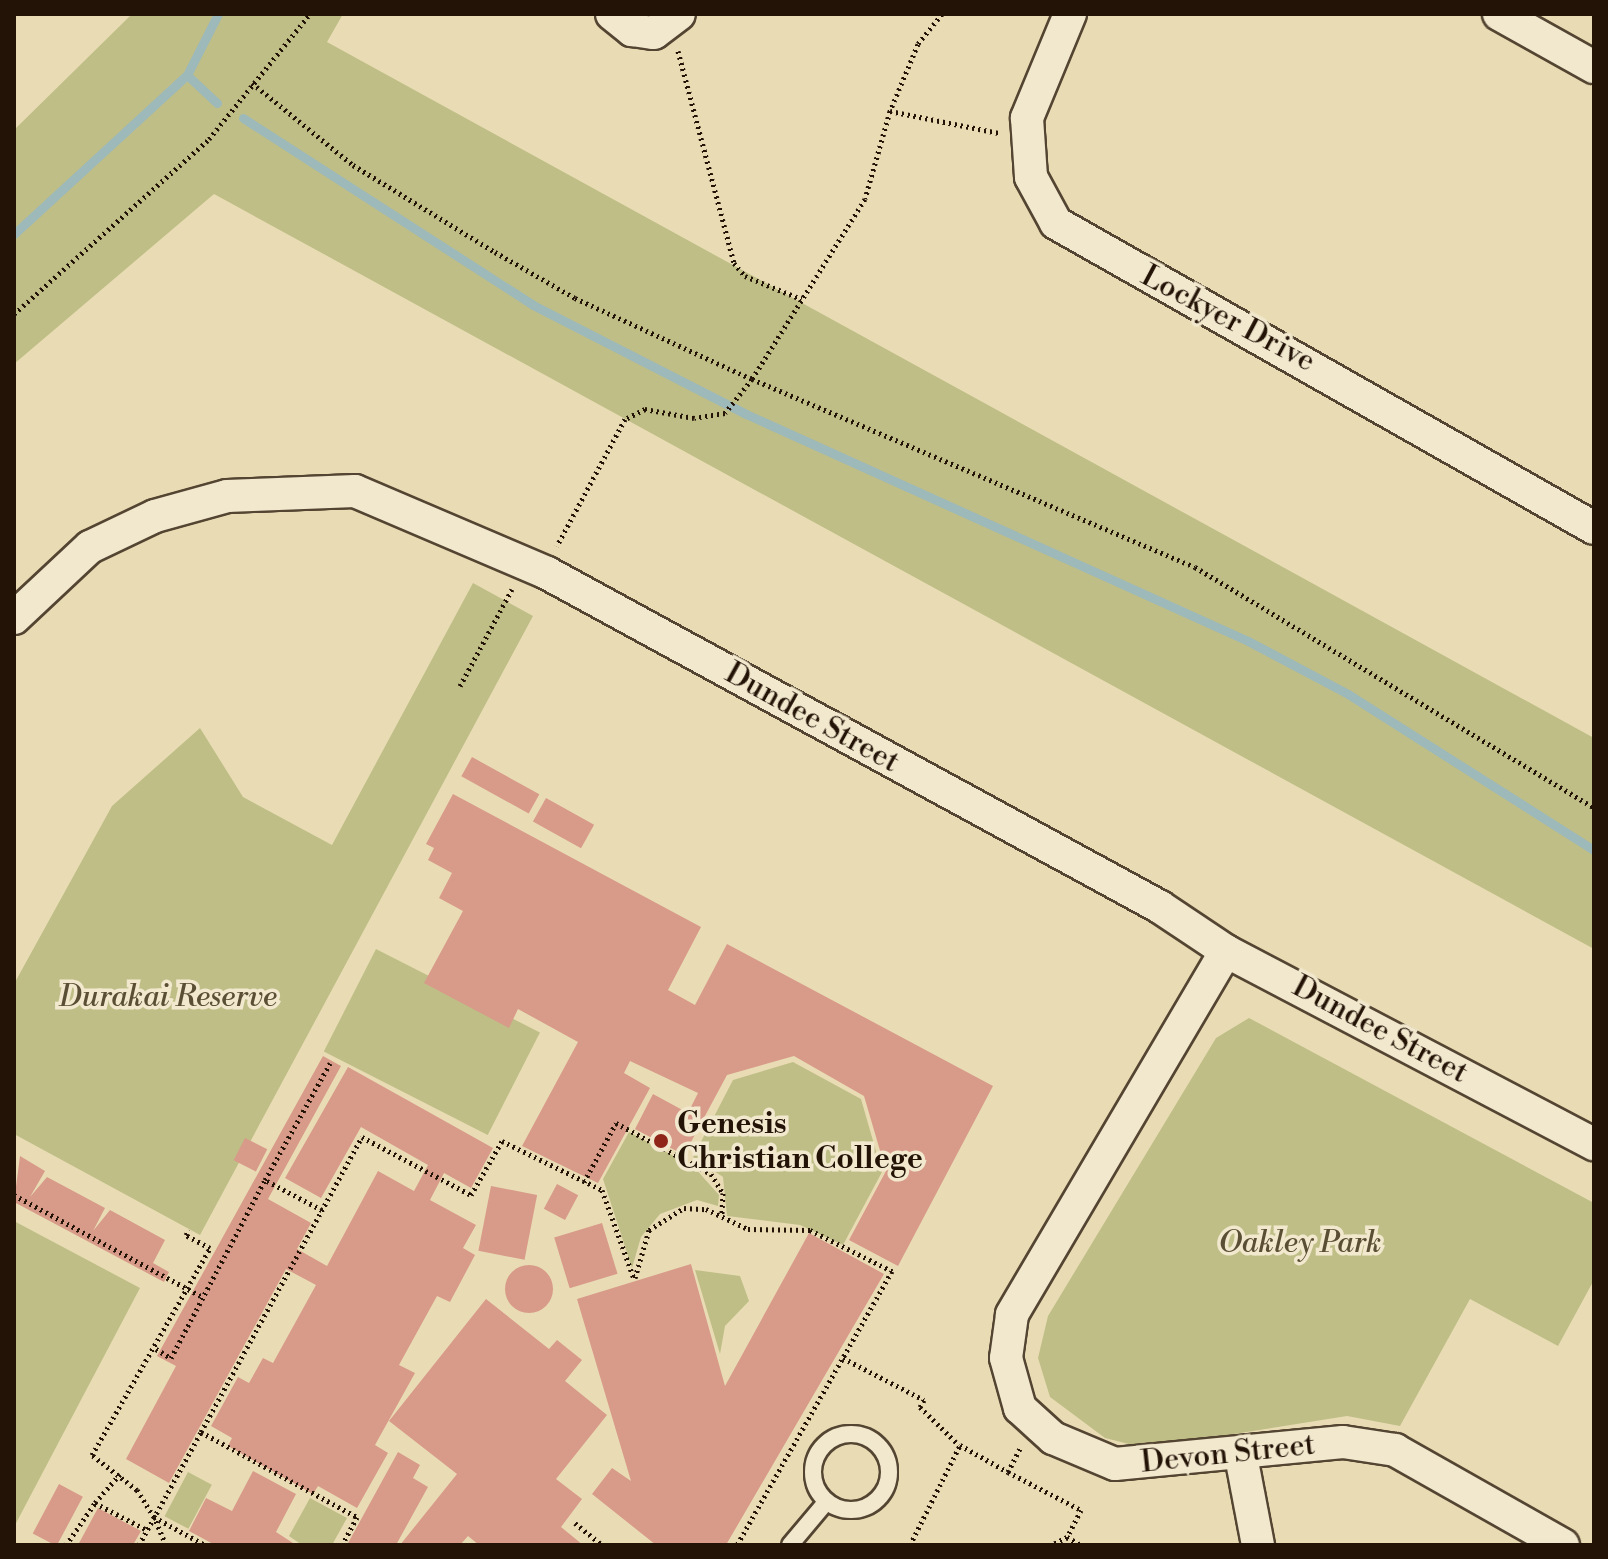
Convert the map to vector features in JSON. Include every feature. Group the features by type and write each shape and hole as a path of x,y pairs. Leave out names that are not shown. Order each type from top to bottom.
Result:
{"street":[{"path":"612,14 632,30 672,22"},
{"name":"Lockyer Drive","path":"1070,14 1027,118 1031,177 1056,223 1594,528"},
{"path":"1499,14 1594,67"},
{"name":"Dundee Street","path":"14,618 90,547 155,516 227,496 355,491 537,568 1160,907 1226,951 1594,1144"},
{"path":"1033,1425 1009,1384 1012,1315 1226,951"},
{"name":"Devon Street","path":"1033,1425 1115,1464 1241,1456 1343,1442 1395,1450 1563,1545"},
{"path":"1241,1456 1258,1545"}],"lane":[{"path":"848,1434 878,1445 889,1468 882,1493 853,1510 827,1501 814,1480 825,1445 848,1434"},
{"path":"790,1545 827,1501"}],"path":[{"path":"14,314 209,139 310,14"},
{"path":"460,686 564,526 625,419 645,409 694,418 725,413 752,379 865,199 890,111 918,44 942,14"},
{"path":"672,22 734,263 745,276 801,299"},
{"path":"252,83 353,165 575,298 752,379 1195,567 1594,808"},
{"path":"890,111 1028,139"},
{"path":"156,1349 171,1358 330,1063"},
{"path":"584,1182 616,1123 711,1174 723,1193 722,1215"},
{"path":"139,1545 362,1137 471,1195 502,1141 602,1190 634,1279 649,1230 663,1216 684,1208 722,1215 748,1229 810,1230 892,1271 737,1545"},
{"path":"265,1180 322,1210"},
{"path":"14,1195 203,1297"},
{"path":"166,1545 154,1517 120,1474 92,1455 156,1349 210,1248 186,1235 189,1230"},
{"path":"843,1358 924,1400 920,1407 960,1445 1081,1510 1067,1537 1051,1545"},
{"path":"1008,1472 1033,1425"},
{"path":"201,1432 357,1517 342,1545"},
{"path":"910,1545 960,1445"},
{"path":"66,1545 120,1474"},
{"path":"95,1503 147,1530"},
{"path":"154,1517 205,1545"},
{"path":"575,1523 602,1545"},
{"path":"1067,1537 1081,1545"}],"green space":[{"path":"132,14 343,14 327,42 1594,738 1594,949 214,194 14,364 14,130"},
{"name":"Durakai Reserve","path":"473,583 533,616 200,1235 14,1134 14,984 112,806 200,728 243,797 332,845"},
{"path":"376,949 540,1033 488,1135 324,1051"},
{"name":"Oakley Park","path":"1249,1018 1594,1203 1594,1280 1558,1346 1470,1299 1400,1426 1347,1416 1145,1448 1105,1438 1050,1397 1038,1358 1048,1316 1216,1038"},
{"path":"793,1062 861,1099 882,1172 843,1245 800,1225 727,1216 723,1177 693,1157 733,1080"},
{"path":"629,1132 694,1167 719,1195 718,1206 697,1200 660,1214 641,1237 632,1268 603,1179"},
{"path":"14,1221 140,1288 14,1527"},
{"path":"695,1270 740,1276 749,1301 725,1326 720,1354"},
{"path":"188,1472 212,1485 188,1529 165,1516"},
{"path":"310,1498 347,1518 332,1545 302,1545 289,1536"}],"building":[{"path":"472,757 539,794 529,814 461,776"},
{"path":"453,794 701,927 668,990 695,1005 727,944 993,1086 898,1266 849,1240 886,1171 864,1096 794,1056 727,1075 684,1155 635,1129 653,1094 688,1113 698,1093 630,1061 624,1073 650,1088 598,1183 522,1146 578,1042 518,1009 509,1028 424,983 463,911 439,898 452,873 428,860 434,848 426,844"},
{"path":"546,798 594,825 581,848 533,822"},
{"path":"323,1056 341,1066 268,1199 311,1223 297,1249 327,1266 378,1171 414,1191 428,1165 361,1127 321,1198 285,1178 348,1067 493,1148 471,1188 444,1173 430,1200 476,1225 463,1248 475,1255 450,1302 437,1296 399,1365 415,1373 375,1445 388,1453 357,1508 318,1486 313,1494 228,1446 232,1438 211,1426 238,1377 249,1383 263,1358 273,1363 316,1285 286,1269 169,1483 126,1459 176,1366 157,1356"},
{"path":"245,1138 267,1149 256,1172 234,1160"},
{"path":"20,1156 45,1171 30,1197 47,1177 105,1208 93,1231 110,1210 165,1240 153,1263 169,1272 164,1282 14,1202"},
{"path":"557,1184 578,1195 565,1220 544,1209"},
{"path":"491,1186 537,1195 525,1260 478,1251"},
{"path":"602,1223 617,1274 570,1288 554,1238"},
{"path":"809,1233 884,1274 726,1545 656,1545 592,1494 612,1468 631,1481 577,1299 691,1264 725,1386"},
{"path":"529,1265 546,1272 553,1289 546,1306 529,1313 512,1306 505,1289 512,1272"},
{"path":"486,1299 549,1349 557,1340 582,1360 565,1381 607,1415 556,1479 582,1499 561,1527 583,1545 479,1545 468,1536 460,1545 400,1545 457,1474 389,1421"},
{"path":"398,1452 420,1465 413,1478 428,1487 396,1545 347,1545"},
{"path":"253,1471 296,1494 276,1532 296,1545 215,1545 189,1531 206,1498 232,1511"},
{"path":"59,1484 83,1497 57,1545 33,1533"},
{"path":"98,1508 141,1531 133,1545 78,1545"}],"waterway":[{"path":"14,234 187,75 218,14"},
{"path":"187,75 217,103"},
{"path":"243,118 533,305 746,414 1248,641 1348,694 1594,850"}],"place":[{"name":"Genesis Christian College","path":"661,1141"}]}
